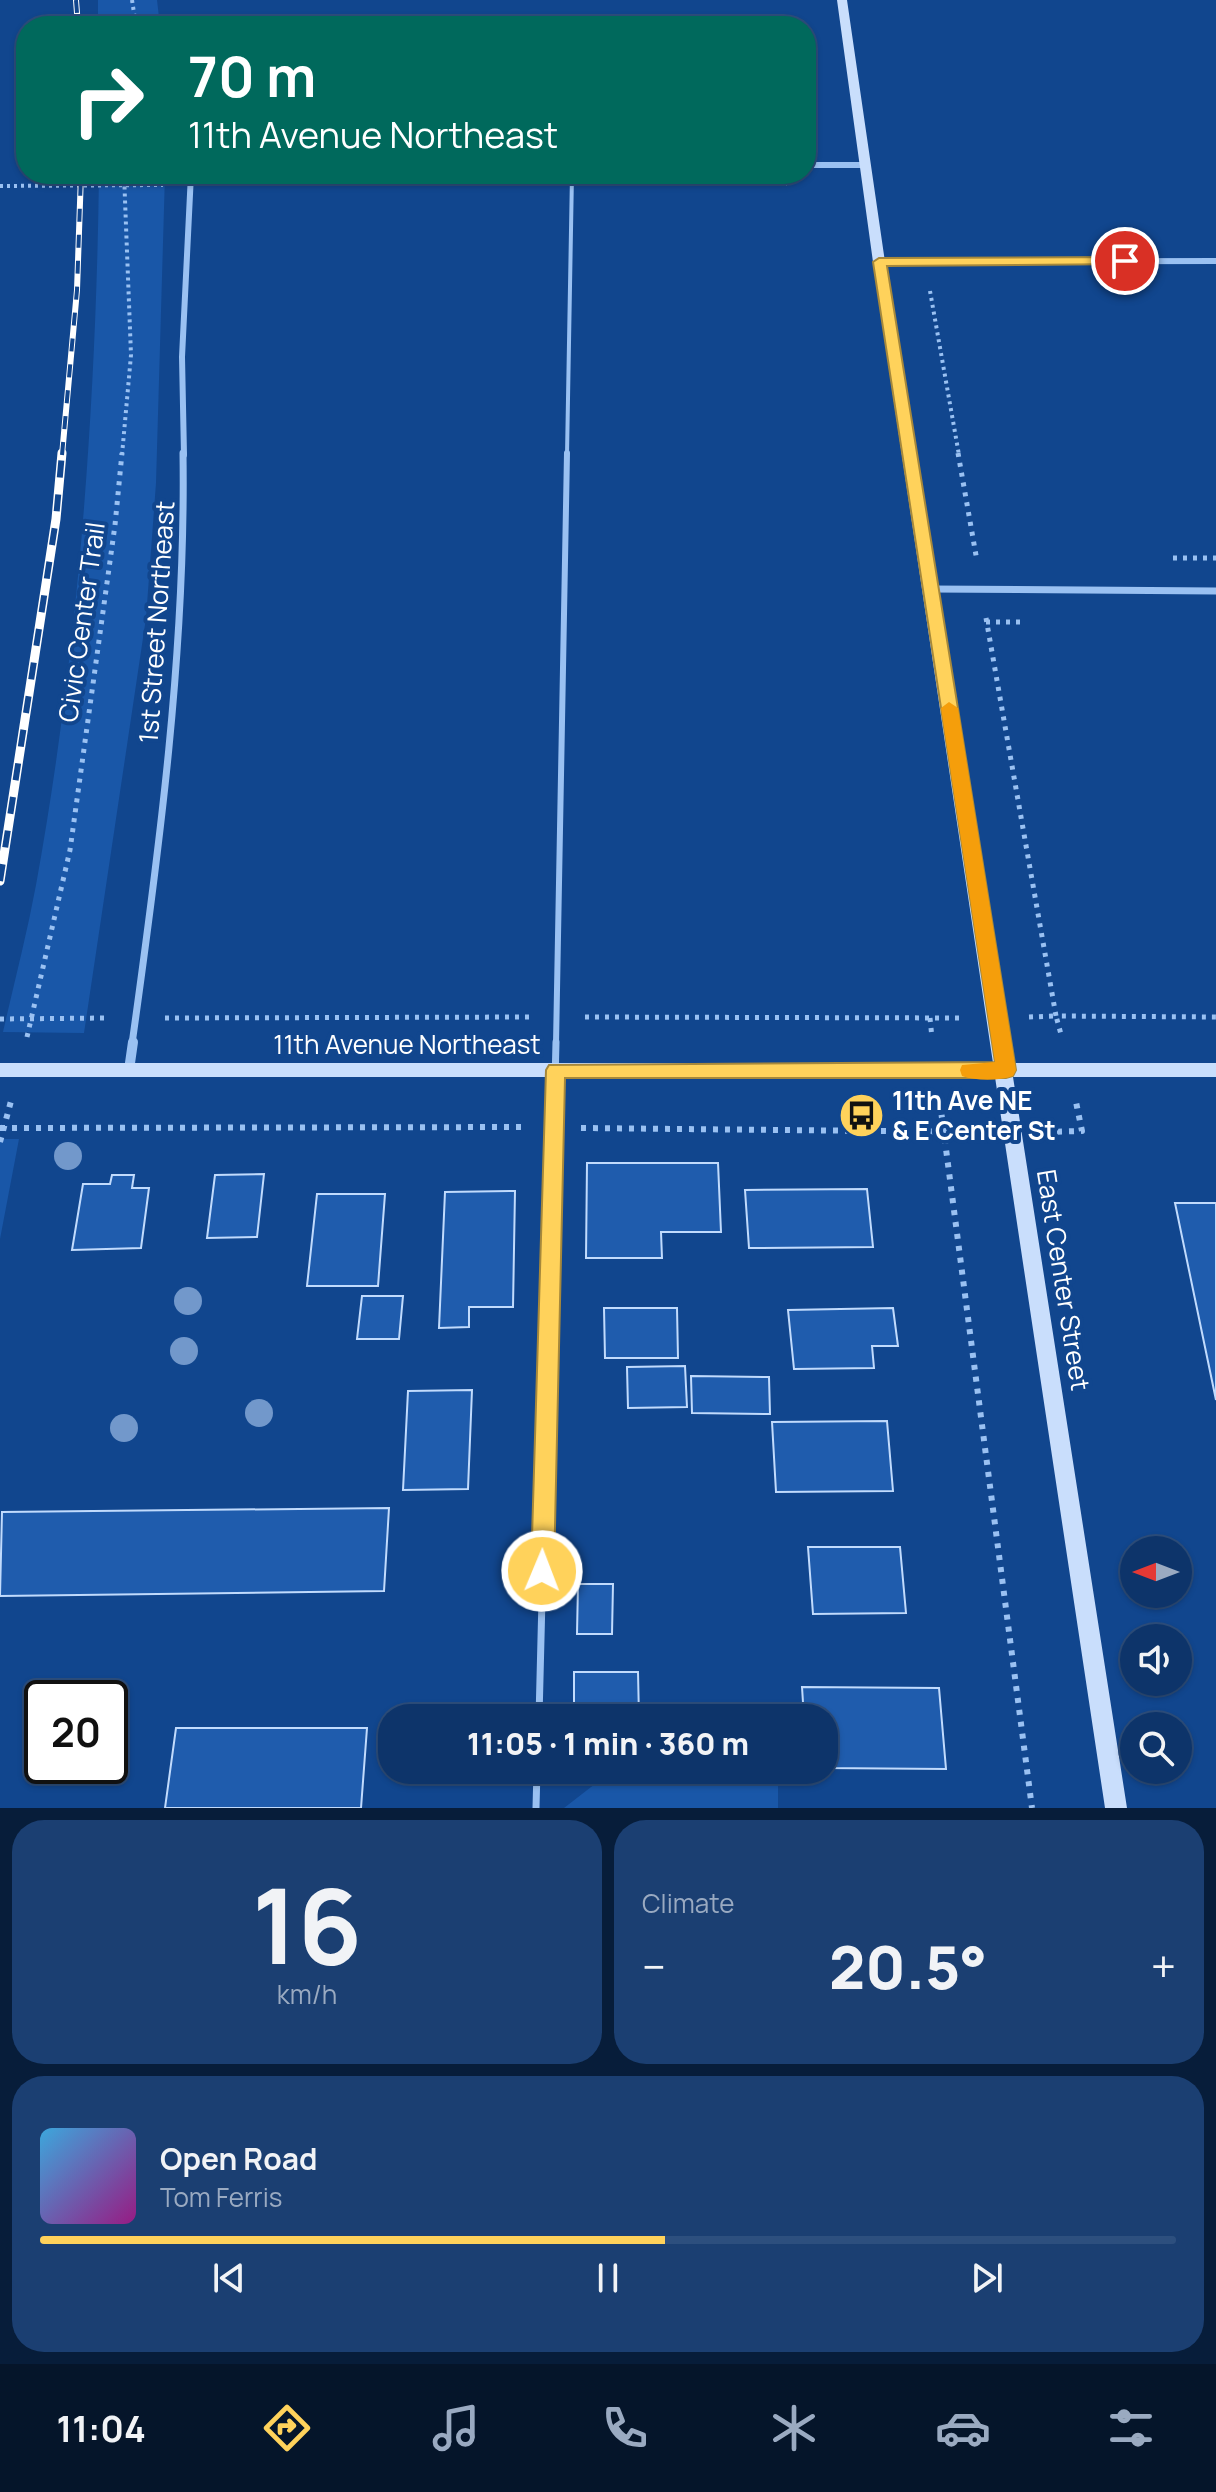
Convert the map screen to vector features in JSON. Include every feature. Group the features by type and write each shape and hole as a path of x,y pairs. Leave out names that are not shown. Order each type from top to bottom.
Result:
{"street":[{"name":"East Center Street","path":"842,0 879,262 1006,1070 1116,1808"},
{"path":"816,165 865,165"},
{"name":"1st Street Northeast","path":"129,1070 155,870 185,552 182,357 190,184"},
{"path":"879,262 1216,261"},
{"path":"931,589 1216,591"},
{"name":"11th Avenue Northeast","path":"0,1070 1216,1070"}],"lane":[{"path":"539,1704 572,184"},
{"path":"536,1808 537,1784"}],"path":[{"path":"0,186 798,184"},
{"name":"Civic Center Trail","path":"20,1070 70,850 115,525 131,355 123,185"},
{"path":"929,285 977,559"},
{"path":"986,622 1056,1016 1216,1017"},
{"path":"0,1019 930,1018"},
{"path":"0,1128 554,1127 945,1131 1032,1808"}],"shaded area":[{"path":"98,0 157,0 159,16 98,16"},
{"path":"99,184 165,184 156,483 146,618 84,1033 3,1032 25,940 51,798 74,620 89,441"},
{"path":"0,1139 19,1139 0,1239"},
{"path":"595,1784 778,1784 778,1808 564,1808"}],"building":[{"path":"587,1163 718,1163 721,1232 661,1232 662,1258 586,1258"},
{"path":"264,1174 257,1237 207,1238 215,1175"},
{"path":"112,1175 134,1175 132,1188 149,1188 141,1248 72,1250 83,1184 110,1184"},
{"path":"867,1189 873,1247 749,1248 745,1190"},
{"path":"515,1191 513,1307 469,1307 469,1327 439,1328 445,1192"},
{"path":"317,1194 385,1194 378,1286 307,1286"},
{"path":"1175,1203 1216,1203 1216,1400"},
{"path":"362,1296 403,1296 399,1339 357,1339"},
{"path":"604,1308 677,1308 678,1358 605,1358"},
{"path":"893,1308 898,1346 872,1346 874,1368 794,1369 788,1310"},
{"path":"685,1366 687,1407 628,1408 627,1367"},
{"path":"691,1376 769,1377 770,1414 692,1413"},
{"path":"472,1390 468,1489 403,1490 408,1391"},
{"path":"887,1421 893,1491 776,1492 772,1422"},
{"path":"389,1508 384,1591 0,1596 2,1512"},
{"path":"808,1547 900,1547 906,1613 813,1614"},
{"path":"578,1584 613,1584 612,1634 577,1634"},
{"path":"574,1672 638,1672 639,1704 574,1704"},
{"path":"802,1687 939,1688 946,1769 838,1768 838,1704 803,1704"},
{"path":"176,1728 367,1728 361,1808 165,1808"}],"railway":[{"path":"76,0 77,16"},
{"path":"62,455 77,290 81,184"},
{"path":"0,881 56,519 62,453"}],"slow traffic":[{"path":"949,708 1006,1070 969,1070"}],"place":[{"name":"11th Ave NE & E Center St","path":"861,1115"}],"route":[{"path":"542,1571 555,1070 1006,1070 879,262 1125,261"}]}
